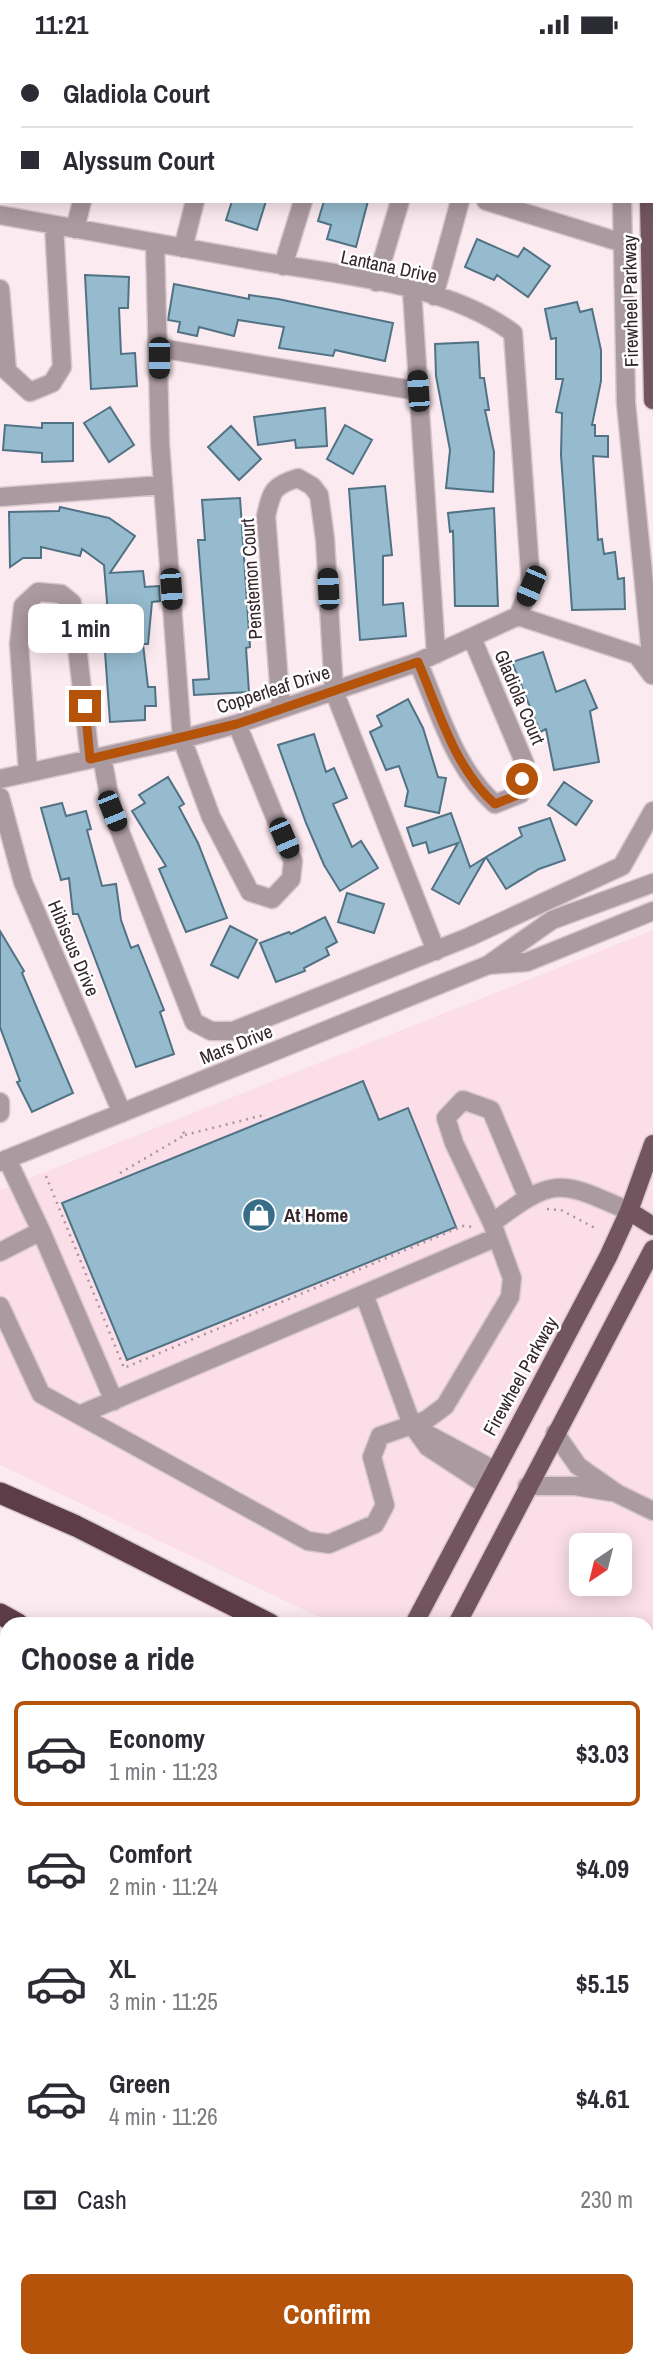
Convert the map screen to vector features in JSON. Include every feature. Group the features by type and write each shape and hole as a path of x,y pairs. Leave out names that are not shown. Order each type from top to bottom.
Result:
{"highway":[{"path":"0,1493 76,1526 256,1617"}],"main road":[{"name":"Firewheel Parkway","path":"649,203 653,400"},
{"name":"Firewheel Parkway","path":"418,1617 563,1343 629,1211 653,1144"},
{"path":"629,1211 653,1226"},
{"path":"460,1617 653,1249"},
{"path":"467,1617 471,1595"}],"street":[{"path":"75,229 82,203"},
{"path":"183,248 194,203"},
{"path":"284,266 302,203"},
{"path":"376,282 399,203"},
{"path":"434,296 459,203"},
{"path":"493,203 623,243"},
{"path":"622,203 626,403 653,675"},
{"name":"Lantana Drive","path":"0,215 376,282 434,296 490,316 513,333 531,586 518,616"},
{"path":"0,289 7,371 30,392 52,383 62,367 54,225"},
{"path":"155,243 163,485 182,739 211,817 250,893 272,899 291,880 293,860 237,724"},
{"path":"412,291 436,654"},
{"path":"159,348 418,391"},
{"name":"Penstemon Court","path":"281,709 266,516 271,493 278,484 298,478 319,495 325,539 334,691"},
{"path":"0,497 163,485"},
{"path":"29,772 19,645 23,606 38,592 61,594 72,603 96,758 112,811 194,1022 211,1031 233,1031 436,951 622,866 653,811"},
{"path":"518,616 637,655 653,675"},
{"name":"Copperleaf Drive","path":"0,779 182,739 237,724 418,662 518,616"},
{"name":"Gladiola Court","path":"418,662 457,753 476,787 495,804 520,794 525,764 472,638"},
{"path":"334,691 436,951"},
{"name":"Hibiscus Drive","path":"0,797 23,882 122,1113"},
{"name":"Mars Drive","path":"4,1160 488,965 552,920 653,883"},
{"name":"Mars Drive","path":"488,965 527,963 653,911"},
{"path":"0,1306 41,1394 308,1541 329,1544 375,1524 385,1505 372,1457 380,1436 412,1425 445,1406 510,1297 512,1277 488,1229 446,1118 463,1100 491,1110 527,1196"},
{"path":"0,1102 0,1113"},
{"path":"4,1160 41,1231 114,1401"},
{"path":"79,1415 364,1294 488,1229 527,1196 549,1186 569,1187 629,1211"},
{"path":"0,1252 41,1231"},
{"path":"364,1294 412,1425 490,1478"},
{"path":"555,1433 578,1466 618,1493 653,1511"},
{"path":"527,1486 575,1486 618,1493"}],"path":[{"path":"120,1173 185,1135 264,1115"},
{"path":"181,1128 185,1135"},
{"path":"46,1176 124,1369 463,1226 488,1229"},
{"path":"543,1209 561,1210 595,1228"}],"shaded area":[{"path":"653,930 653,1617 319,1617 0,1465 0,1190"}],"building":[{"path":"231,203 265,203 257,230 226,220"},
{"path":"323,203 367,203 356,247 327,239 331,225 318,221"},
{"path":"477,239 518,257 524,248 550,266 528,297 497,275 494,280 465,267"},
{"path":"85,275 129,277 128,308 119,308 121,354 135,353 137,386 91,389"},
{"path":"174,284 249,299 249,295 278,299 393,323 385,361 335,350 333,356 279,348 284,327 238,320 234,336 199,327 197,336 178,332 180,322 168,320"},
{"path":"577,302 580,312 592,309 601,350 601,381 592,425 595,425 595,436 608,436 608,457 593,456 598,540 602,539 604,554 615,552 618,579 624,578 625,609 572,610 561,455 562,413 556,412 563,379 556,379 556,338 551,339 545,309"},
{"path":"478,342 480,378 484,378 489,410 485,410 494,452 493,492 446,488 450,450 436,376 435,344"},
{"path":"110,407 134,445 109,462 84,423"},
{"path":"325,408 327,446 296,448 295,440 258,445 254,417"},
{"path":"42,423 73,423 73,461 42,462 42,453 3,450 5,425 42,428"},
{"path":"345,425 372,440 353,474 327,459"},
{"path":"231,426 261,459 239,480 208,447"},
{"path":"385,486 392,555 383,556 383,605 403,603 406,636 360,640 349,489"},
{"path":"240,498 250,647 246,648 249,692 194,695 193,680 209,679 198,540 205,540 202,500"},
{"path":"60,507 109,518 135,536 110,573 143,571 145,587 159,586 160,601 152,602 148,644 143,644 148,687 155,687 156,706 145,706 145,720 110,722 104,638 107,602 104,565 82,549 80,556 41,547 41,558 23,558 10,567 9,512 59,511"},
{"path":"494,508 498,606 455,606 453,531 450,532 448,513"},
{"path":"543,652 556,692 585,680 597,708 590,711 599,762 554,770 546,729 540,732 512,662"},
{"path":"408,699 423,728 438,777 446,778 439,813 405,806 408,791 399,766 386,770 370,732 382,726 377,716"},
{"path":"314,734 326,772 334,768 347,798 333,804 352,847 361,841 378,868 340,891 324,865 306,823 278,745"},
{"path":"168,777 184,804 179,807 198,843 227,918 186,932 159,869 166,866 132,811 145,803 139,795"},
{"path":"564,782 592,801 576,825 548,805"},
{"path":"62,803 66,816 86,811 91,829 87,830 102,886 116,884 121,920 131,948 138,945 164,1010 160,1012 174,1054 136,1067 78,914 73,914 69,878 61,880 41,808"},
{"path":"451,813 470,867 486,857 459,904 432,889 458,843 429,853 426,842 413,846 407,828"},
{"path":"550,818 565,860 539,869 506,889 486,857 522,836 519,828"},
{"path":"347,893 384,904 374,933 338,922"},
{"path":"325,917 337,942 326,948 329,955 304,968 305,971 276,982 260,943 289,932 291,934"},
{"path":"230,926 257,940 238,978 211,965"},
{"path":"0,931 24,971 22,973 73,1093 32,1112 17,1082 20,1081 0,1027"},
{"name":"At Home","path":"363,1081 379,1120 408,1108 456,1227 127,1360 62,1203"}],"place":[{"name":"At Home","path":"259,1215"}],"route":[{"path":"85,706 90,759 237,724 418,662 457,753 476,787 495,804 520,794 522,779"}]}
